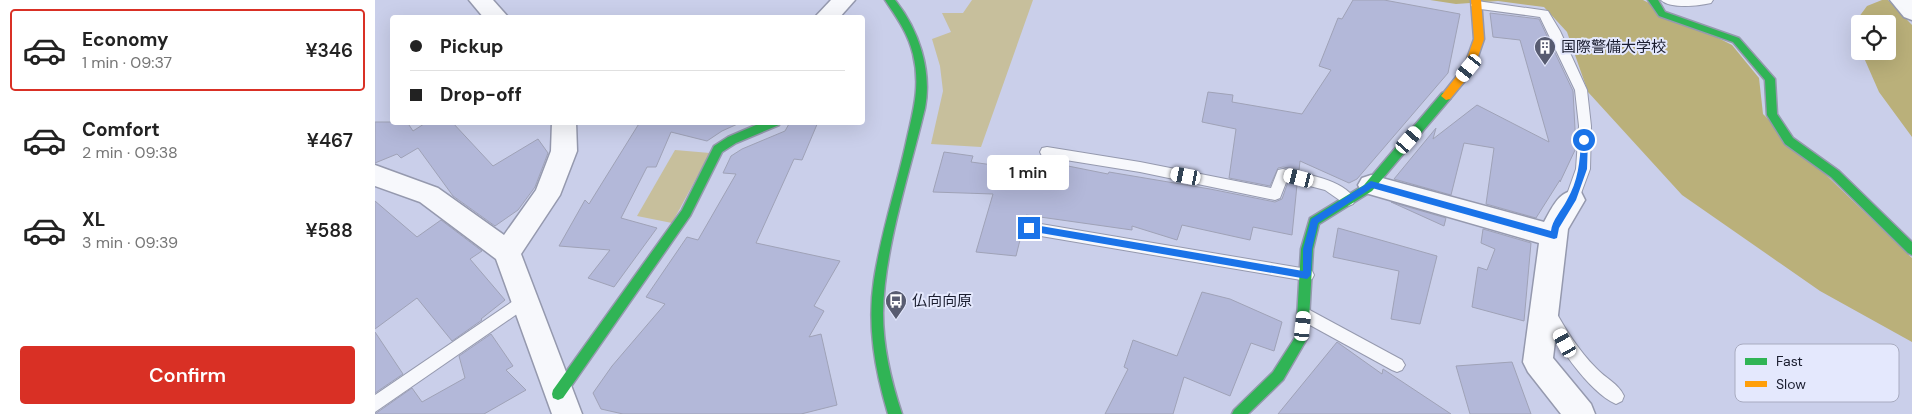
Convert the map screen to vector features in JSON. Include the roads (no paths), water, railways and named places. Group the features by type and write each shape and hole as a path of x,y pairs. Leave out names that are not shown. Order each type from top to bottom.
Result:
{"street":[{"path":"480,0 495,15"},
{"path":"828,15 844,0"},
{"path":"890,0 909,28 919,55 922,92 911,149 880,280 877,336 880,364 895,414"},
{"path":"1653,0 1662,14 1736,40 1770,79 1772,115 1789,141 1835,174 1912,250"},
{"path":"1239,414 1278,376 1302,337 1307,249 1314,221 1371,185 1469,68 1479,39 1476,2"},
{"path":"507,252 547,195 564,150 564,125"},
{"path":"563,404 686,213 717,149 731,140 768,125"},
{"path":"375,175 429,195 507,252 563,404"},
{"path":"1371,185 1554,236"},
{"path":"1572,200 1555,227 1538,362 1580,414"}],"lane":[{"path":"1667,0 1697,3 1707,0"},
{"path":"1476,2 1544,14 1554,31 1581,90 1585,126 1583,169 1572,200"},
{"path":"1047,152 1140,167 1275,194 1283,174 1329,186 1348,200"},
{"path":"1029,228 1307,275"},
{"path":"375,404 525,300"},
{"path":"1546,308 1565,343 1591,374 1616,396"},
{"path":"1304,314 1397,366"}],"place":[{"name":"国際警備大学校","path":"1545,66"},
{"name":"仏向向原","path":"896,320"}]}
